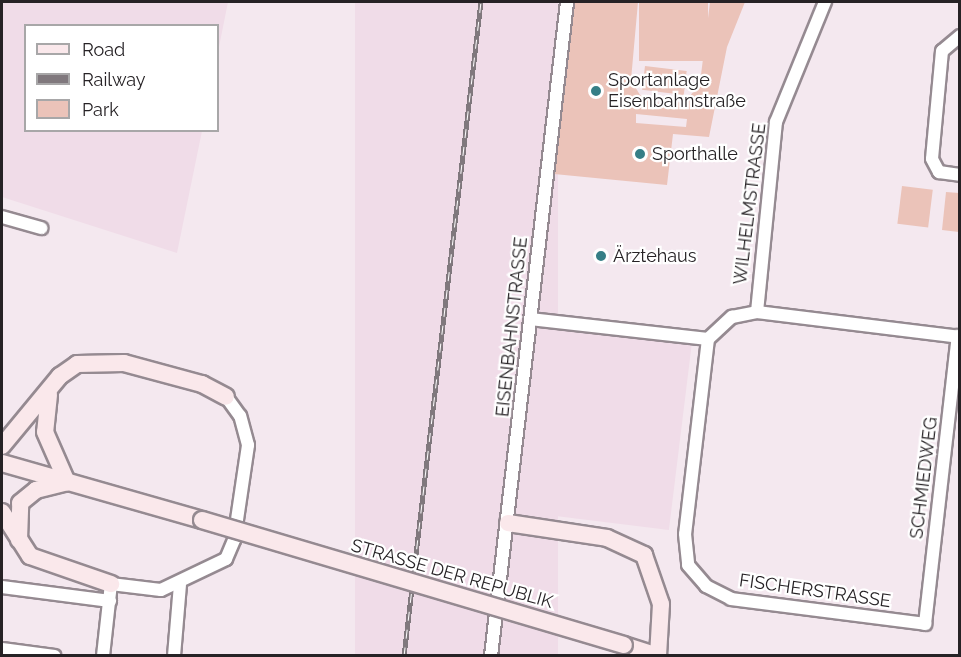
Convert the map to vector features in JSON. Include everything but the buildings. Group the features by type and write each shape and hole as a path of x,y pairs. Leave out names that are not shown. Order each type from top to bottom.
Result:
{"main road":[{"path":"2,446 51,388 77,364 98,361 202,384 226,398"},
{"path":"21,546 16,525 20,502 36,490 67,482 45,432 51,388"},
{"name":"STRASSE DER REPUBLIK","path":"2,463 658,656"},
{"path":"2,512 21,546 46,565 110,593"},
{"path":"508,523 607,538 644,555 661,604 658,656"}],"street":[{"name":"EISENBAHNSTRASSE","path":"491,656 567,2"},
{"name":"WILHELMSTRASSE","path":"757,312 776,122 825,2"},
{"path":"960,36 942,51 932,159 939,172 960,175"},
{"path":"2,217 41,228"},
{"path":"530,319 708,339 732,316 757,312 959,337"},
{"name":"SCHMIEDWEG","path":"925,624 959,337"},
{"name":"FISCHERSTRASSE","path":"708,339 685,534 688,565 706,586 731,599 925,624"},
{"path":"2,587 110,593 161,590 180,585 226,559 234,540 248,445 240,416 226,398"},
{"path":"174,656 180,585"},
{"path":"103,656 110,593"},
{"path":"7,652 55,656"}],"shaded area":[{"path":"2,2 228,2 219,47 219,24 24,24 24,132 202,132 177,253 2,197"},
{"path":"355,2 558,2 558,656 355,656"},
{"path":"534,324 692,343 669,530 511,511"}],"green space":[{"name":"Sportanlage Eisenbahnstraße","path":"575,2 638,2 631,80 640,95 666,106 687,100 700,83 710,2 745,2 727,47 709,137 673,134 667,185 554,174","holes":["636,114 687,119 686,127 636,123"]},
{"path":"639,2 708,2 708,61 639,61"},
{"path":"645,66 687,71 684,95 642,90"},
{"path":"902,186 933,190 928,227 897,224"},
{"path":"946,192 959,193 959,232 942,230"}],"railway":[{"path":"404,656 481,2"}],"place":[{"name":"Sportanlage Eisenbahnstraße","path":"596,91"},
{"name":"Sporthalle","path":"640,154"},
{"name":"Ärztehaus","path":"601,256"}]}
